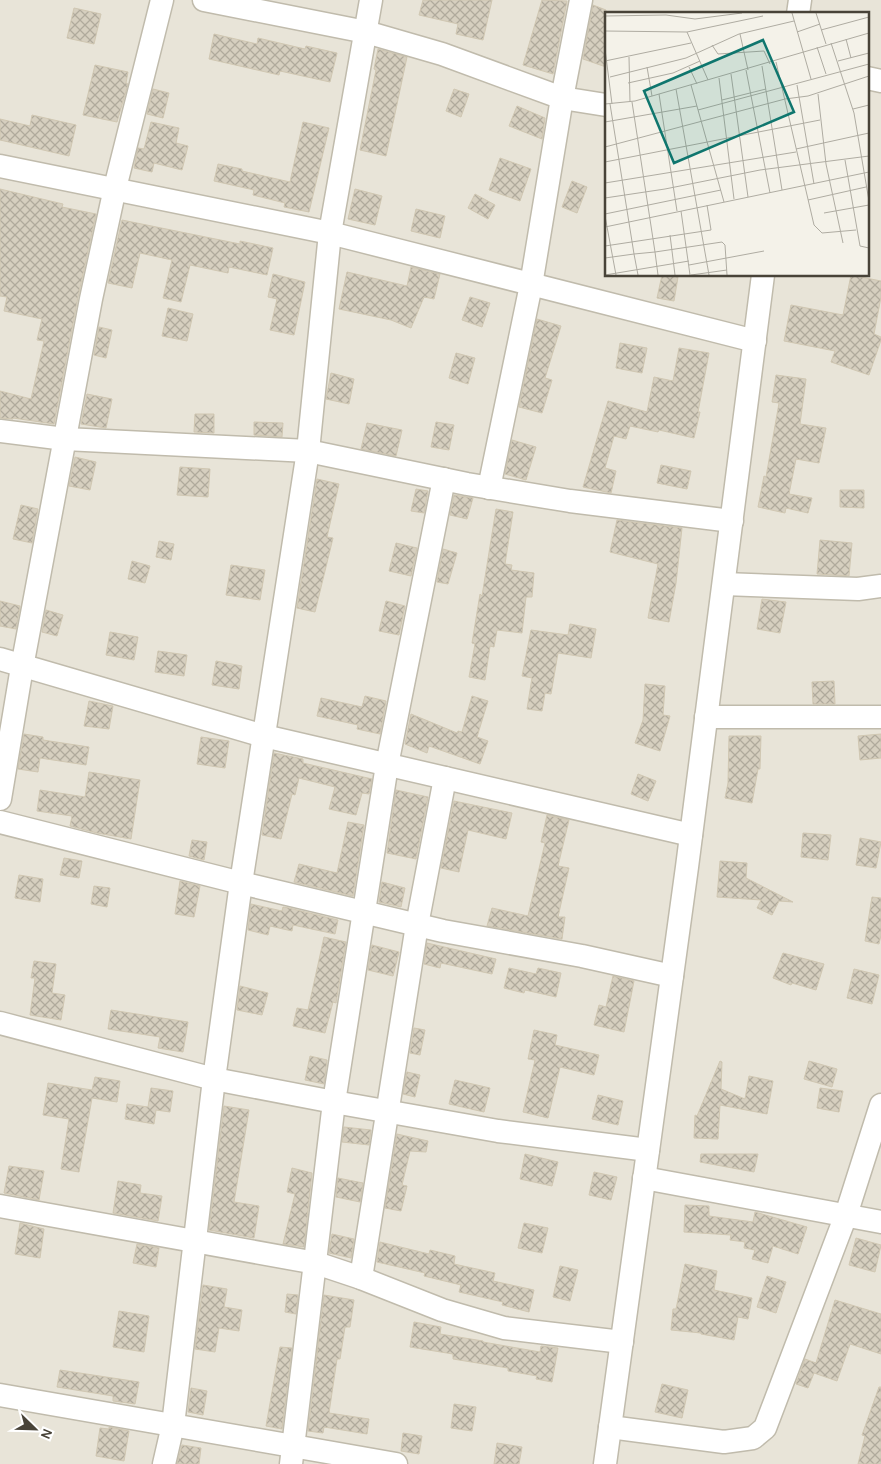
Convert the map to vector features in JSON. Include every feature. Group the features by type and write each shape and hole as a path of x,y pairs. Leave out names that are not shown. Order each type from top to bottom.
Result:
{"street":[{"path":"0,799 22,667 90,308 115,188 162,0"},
{"path":"204,0 366,32 442,54 562,98 605,105"},
{"path":"164,1464 173,1425 214,1078 241,883 308,451 330,233 371,0"},
{"path":"489,488 530,285 581,0"},
{"path":"868,78 881,81"},
{"path":"0,166 330,233 755,341"},
{"path":"605,1464 691,835 763,276"},
{"path":"0,431 65,439 308,451 489,488 570,501 732,521"},
{"path":"293,1455 334,1102 387,765 444,479"},
{"path":"724,584 858,589 881,586"},
{"path":"0,659 22,667 264,736 691,835"},
{"path":"706,718 881,717"},
{"path":"362,1278 386,1112 417,924 445,778"},
{"path":"0,822 365,913 672,976"},
{"path":"0,1023 214,1078 334,1102 498,1131 648,1150"},
{"path":"610,1427 724,1442 753,1438 765,1428 846,1214 881,1105"},
{"path":"644,1178 881,1222"},
{"path":"0,1206 316,1263 362,1278 442,1310 504,1328 622,1342"},
{"path":"0,1395 173,1425 293,1455 396,1464"}],"shaded area":[{"path":"0,0 881,0 881,1464 0,1464"}],"building":[{"path":"423,0 492,0 483,40 456,34 458,24 419,15"},
{"path":"542,0 567,1 553,74 523,65"},
{"path":"593,5 606,10 605,67 583,59"},
{"path":"74,8 101,14 94,44 67,38"},
{"path":"214,34 257,44 258,38 305,49 306,46 337,53 330,82 280,71 279,75 209,59"},
{"path":"378,49 407,57 386,156 360,150 376,70 374,69"},
{"path":"95,65 128,72 126,83 128,84 117,122 83,115"},
{"path":"153,89 169,93 163,118 147,114"},
{"path":"454,89 469,94 461,117 446,111"},
{"path":"517,106 545,118 542,139 509,126"},
{"path":"32,115 76,125 69,156 0,140 0,119 30,126"},
{"path":"151,122 179,128 176,143 188,146 182,170 154,163 152,172 134,168 138,148 144,149"},
{"path":"303,122 329,128 309,212 284,207 285,203 253,195 254,190 214,181 218,164 290,182"},
{"path":"500,158 531,169 520,201 489,190"},
{"path":"572,181 587,187 577,213 562,207"},
{"path":"0,189 63,204 62,207 96,214 54,424 0,418 0,391 31,399 44,341 37,340 42,319 4,311 7,297 0,296"},
{"path":"355,189 382,196 375,225 348,219"},
{"path":"475,194 495,205 488,219 468,208"},
{"path":"416,209 445,216 440,238 411,231"},
{"path":"122,220 240,244 240,241 273,248 267,275 229,267 228,273 190,265 181,302 163,298 172,260 140,253 132,288 108,283"},
{"path":"411,267 440,274 434,299 424,297 411,328 391,320 339,309 347,272 407,286"},
{"path":"273,274 305,282 294,335 270,330 277,299 268,297"},
{"path":"662,276 678,277 674,301 657,298"},
{"path":"851,276 881,281 881,297 874,334 881,337 881,340 869,375 831,362 835,351 784,341 791,305 843,315"},
{"path":"470,297 490,303 482,327 462,320"},
{"path":"168,308 193,314 187,341 162,336"},
{"path":"537,319 561,326 545,378 552,380 542,413 519,407"},
{"path":"99,327 112,330 106,358 94,355"},
{"path":"620,343 647,348 642,373 616,368"},
{"path":"679,348 709,353 694,438 630,426 626,439 614,436 605,468 616,471 611,493 583,487 608,401 647,412 654,377 673,381"},
{"path":"456,353 475,358 468,384 449,378"},
{"path":"331,373 354,379 349,404 326,399"},
{"path":"776,375 806,379 800,424 826,428 819,463 796,459 789,494 812,498 808,513 786,508 785,513 758,507 764,476 766,477 779,403 772,402"},
{"path":"87,394 112,399 106,428 81,424"},
{"path":"195,414 214,414 214,433 194,432"},
{"path":"254,422 283,423 282,437 254,435"},
{"path":"436,422 454,425 449,450 431,447"},
{"path":"367,423 402,430 396,456 361,449"},
{"path":"512,440 536,447 526,480 505,474"},
{"path":"75,457 96,462 90,490 69,486"},
{"path":"661,465 691,471 687,489 657,483"},
{"path":"180,467 210,469 208,497 177,495"},
{"path":"317,479 339,484 327,537 333,538 315,612 297,608"},
{"path":"416,489 428,491 424,513 411,511"},
{"path":"840,490 864,490 864,508 840,507"},
{"path":"454,495 473,498 467,519 450,515"},
{"path":"21,505 38,509 32,543 13,539"},
{"path":"496,509 513,512 505,564 512,565 511,570 534,573 532,597 526,597 522,633 497,630 494,647 490,646 485,680 469,677 475,644 472,643 480,594 482,596"},
{"path":"617,520 682,528 676,583 669,622 648,618 658,564 610,552"},
{"path":"820,540 852,543 849,576 817,574"},
{"path":"159,541 174,544 171,560 156,557"},
{"path":"396,543 417,548 411,576 389,571"},
{"path":"443,549 457,553 448,584 437,582"},
{"path":"132,561 150,566 145,583 128,579"},
{"path":"231,565 265,570 260,600 226,595"},
{"path":"762,599 786,602 780,633 757,629"},
{"path":"0,601 20,606 16,629 0,626"},
{"path":"386,601 405,606 399,635 379,631"},
{"path":"46,610 63,615 57,636 42,632"},
{"path":"570,624 596,629 591,658 558,653 551,694 545,693 542,711 527,709 532,678 522,676 531,630 568,635"},
{"path":"110,632 138,637 134,660 106,655"},
{"path":"158,651 187,655 184,676 155,672"},
{"path":"216,661 242,666 239,689 212,685"},
{"path":"834,681 835,704 813,704 812,682"},
{"path":"645,684 665,686 663,715 670,716 660,751 635,743 643,720"},
{"path":"365,696 386,701 380,734 357,729 358,725 317,716 321,698 362,707"},
{"path":"472,696 488,701 477,737 488,741 480,764 429,746 427,753 405,744 411,714 457,733 458,731 462,732"},
{"path":"89,701 113,706 109,729 84,726"},
{"path":"24,734 43,737 43,740 89,747 86,765 40,758 38,772 18,769"},
{"path":"881,734 881,758 860,760 858,736"},
{"path":"729,736 761,736 760,769 758,769 752,803 725,798 728,783"},
{"path":"201,737 229,741 225,768 197,764"},
{"path":"274,753 303,759 303,763 372,779 369,794 362,793 356,815 329,809 335,787 299,778 295,795 292,794 281,839 262,835"},
{"path":"89,772 140,780 131,839 70,826 72,816 37,811 40,790 85,797"},
{"path":"638,774 656,781 648,801 631,794"},
{"path":"396,790 428,797 416,859 387,853"},
{"path":"454,801 512,813 506,839 468,830 459,872 441,868"},
{"path":"547,815 569,820 558,866 569,868 558,917 565,917 562,939 487,926 492,908 528,916 545,843 541,842"},
{"path":"348,822 364,825 353,896 294,882 299,864 337,873"},
{"path":"803,833 831,835 828,860 801,857"},
{"path":"860,838 881,842 876,868 856,865"},
{"path":"192,840 207,842 204,860 189,856"},
{"path":"64,858 82,861 79,878 60,875"},
{"path":"720,861 747,863 746,878 793,902 779,901 772,915 757,908 761,900 717,897"},
{"path":"19,875 43,879 40,902 15,898"},
{"path":"180,881 200,886 194,917 175,914"},
{"path":"382,882 405,888 401,907 379,902"},
{"path":"94,886 110,888 107,907 91,904"},
{"path":"872,897 881,898 881,935 879,944 865,941"},
{"path":"251,904 282,911 283,907 289,908 338,920 335,934 293,925 292,931 270,926 268,935 248,930"},
{"path":"324,937 346,942 336,1003 333,1002 325,1033 293,1026 297,1008 308,1010"},
{"path":"427,943 496,959 492,974 441,963 440,968 424,964"},
{"path":"372,945 399,952 393,976 368,970"},
{"path":"783,953 824,964 816,990 792,983 791,985 773,978"},
{"path":"34,961 56,964 52,993 65,995 61,1020 30,1015 35,978 31,978"},
{"path":"509,968 536,974 538,968 561,973 556,997 525,990 524,993 504,988"},
{"path":"854,969 879,975 872,1004 847,998"},
{"path":"613,976 634,981 624,1032 594,1025 599,1005 606,1007"},
{"path":"240,986 268,993 262,1015 237,1010"},
{"path":"111,1010 188,1022 183,1052 158,1048 160,1037 108,1029"},
{"path":"414,1028 425,1030 420,1055 410,1053"},
{"path":"534,1030 557,1035 555,1045 599,1055 594,1075 560,1067 548,1118 523,1112 535,1060 528,1059"},
{"path":"310,1056 327,1060 324,1084 305,1080"},
{"path":"720,1061 722,1062 721,1089 745,1099 749,1076 773,1081 767,1114 720,1105 718,1139 694,1138 695,1115 697,1116"},
{"path":"809,1061 837,1069 832,1087 804,1079"},
{"path":"407,1072 420,1075 415,1097 403,1094"},
{"path":"95,1077 120,1081 117,1102 92,1098 79,1172 61,1169 69,1119 43,1115 48,1083 92,1090"},
{"path":"455,1080 490,1088 484,1112 449,1104"},
{"path":"151,1088 173,1091 170,1112 156,1110 154,1124 125,1119 127,1104 148,1107"},
{"path":"820,1088 843,1091 839,1112 817,1108"},
{"path":"598,1095 623,1101 618,1125 592,1119"},
{"path":"224,1106 249,1110 234,1202 259,1206 254,1238 209,1230"},
{"path":"344,1127 371,1130 369,1145 342,1142"},
{"path":"397,1134 428,1141 426,1152 410,1151 402,1185 407,1186 401,1211 385,1208"},
{"path":"525,1154 558,1162 552,1186 520,1179"},
{"path":"701,1154 758,1154 754,1172 700,1162"},
{"path":"9,1166 44,1171 39,1200 4,1193"},
{"path":"292,1168 312,1173 304,1247 283,1244 295,1194 287,1192"},
{"path":"594,1172 617,1177 611,1200 589,1195"},
{"path":"338,1178 363,1183 360,1202 336,1197"},
{"path":"118,1181 141,1185 140,1193 162,1196 158,1221 113,1213"},
{"path":"685,1205 709,1206 709,1216 753,1222 755,1212 807,1227 798,1254 773,1246 768,1263 752,1259 755,1250 744,1248 745,1242 730,1240 731,1235 684,1232"},
{"path":"20,1223 44,1229 40,1258 15,1254"},
{"path":"524,1223 548,1228 542,1253 518,1248"},
{"path":"332,1234 354,1239 351,1258 329,1253"},
{"path":"856,1238 881,1245 875,1272 849,1265"},
{"path":"380,1242 429,1254 430,1250 455,1256 454,1264 495,1273 493,1281 534,1290 529,1312 502,1305 503,1302 459,1292 461,1285 424,1276 425,1273 377,1262"},
{"path":"137,1244 159,1248 156,1267 133,1263"},
{"path":"685,1264 717,1271 714,1290 752,1298 748,1319 738,1317 734,1340 701,1333 671,1330 673,1309 676,1309"},
{"path":"560,1266 578,1270 570,1301 553,1297"},
{"path":"767,1276 786,1282 776,1313 757,1307"},
{"path":"203,1285 227,1289 224,1307 242,1310 239,1331 219,1328 215,1352 195,1349"},
{"path":"287,1294 298,1295 296,1314 285,1312"},
{"path":"324,1295 354,1300 350,1327 345,1327 340,1359 337,1359 329,1413 369,1419 367,1434 324,1427 323,1433 308,1431"},
{"path":"835,1300 881,1314 881,1354 850,1344 837,1381 814,1373 808,1388 796,1384 805,1359 816,1363"},
{"path":"119,1311 149,1316 144,1352 113,1347"},
{"path":"414,1322 441,1327 440,1334 483,1342 540,1352 541,1346 558,1348 552,1382 536,1379 537,1376 508,1371 508,1368 453,1359 453,1354 410,1347"},
{"path":"280,1347 292,1348 282,1429 266,1426"},
{"path":"60,1370 139,1382 135,1404 113,1401 113,1396 57,1387"},
{"path":"662,1384 688,1390 682,1418 655,1412"},
{"path":"879,1387 881,1387 881,1464 858,1464 865,1436 862,1435"},
{"path":"191,1388 207,1391 203,1415 188,1412"},
{"path":"454,1404 476,1407 472,1431 451,1428"},
{"path":"109,1427 129,1431 124,1461 96,1456 100,1428 109,1429"},
{"path":"403,1433 422,1436 419,1454 401,1451"},
{"path":"497,1443 522,1447 519,1464 494,1464"},
{"path":"182,1445 201,1448 199,1464 177,1464"}]}
